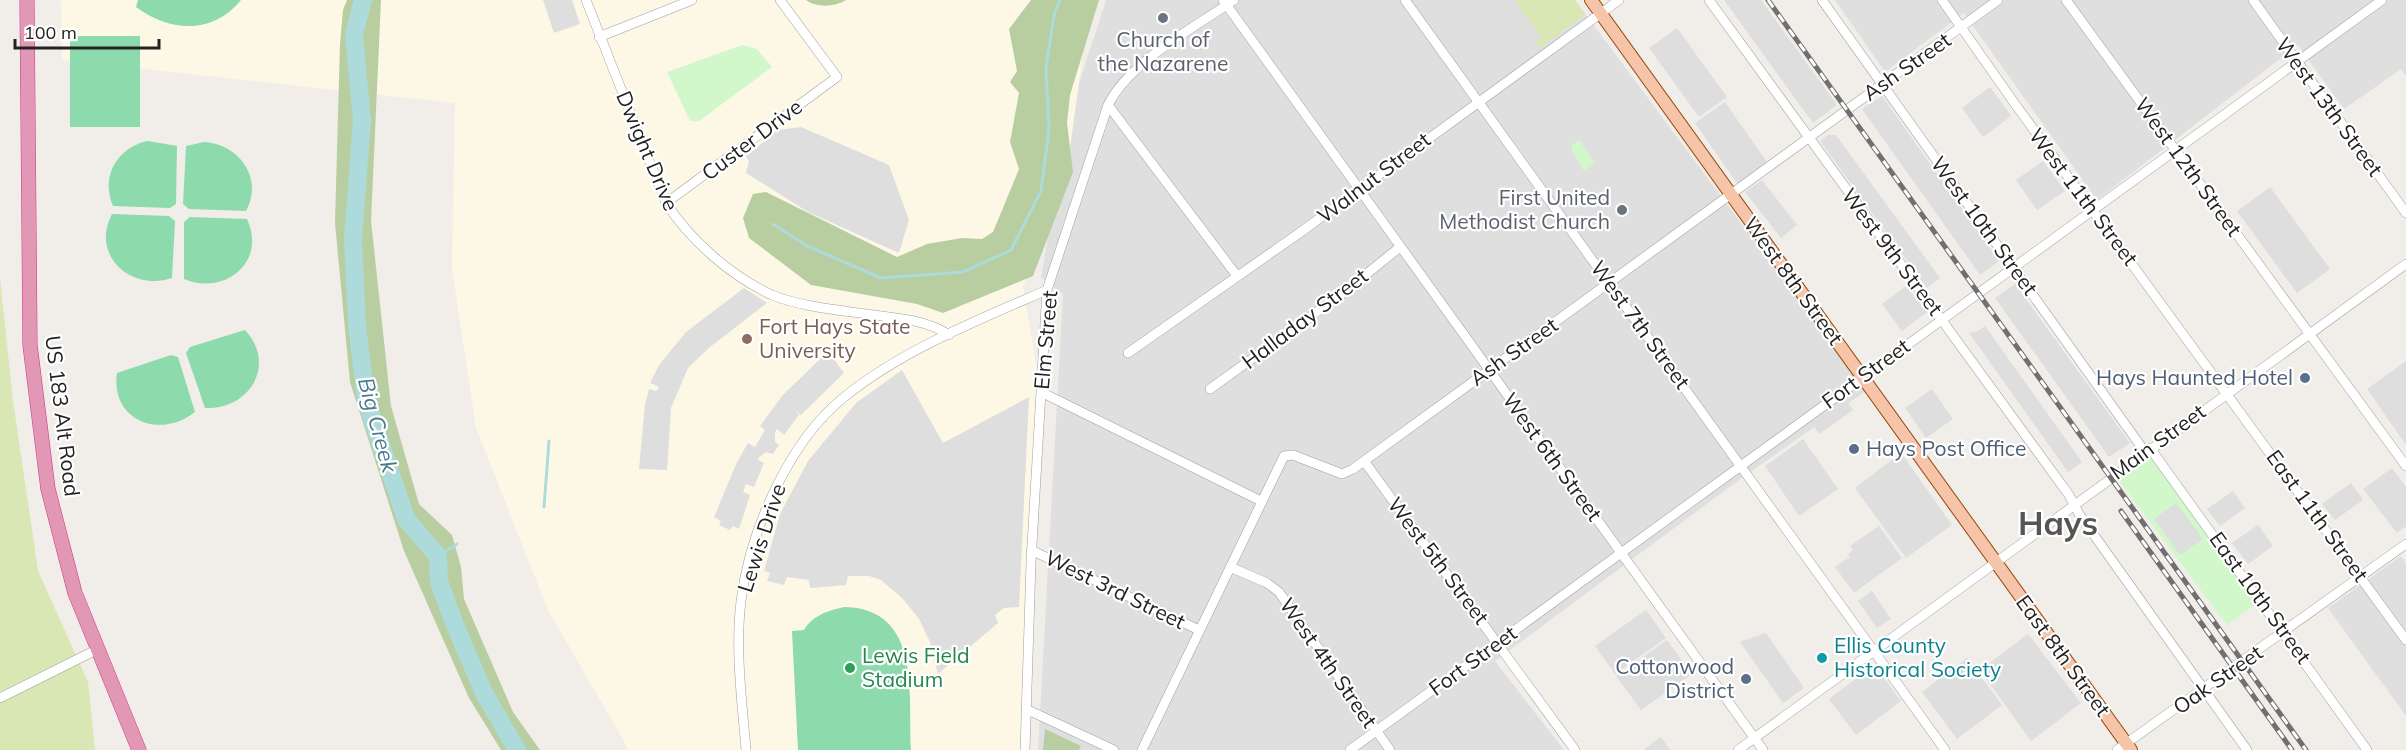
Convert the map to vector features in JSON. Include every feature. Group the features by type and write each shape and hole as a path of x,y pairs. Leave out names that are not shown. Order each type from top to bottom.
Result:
{"highway":[{"name":"US 183 Alt Road","path":"27,0 30,345 48,489 75,593 139,750"}],"main road":[{"name":"West 8th Street","path":"1591,0 1996,562"},
{"name":"East 8th Street","path":"1996,562 2125,748"}],"street":[{"name":"Dwight Drive","path":"586,0 666,203 678,222 717,260 774,296 838,310 914,321 938,327 949,335"},
{"path":"599,37 692,0"},
{"name":"Custer Drive","path":"666,203 837,77 780,0"},
{"name":"West 7th Street","path":"1405,0 1945,750"},
{"name":"Walnut Street","path":"1128,353 1619,0"},
{"name":"West 9th Street","path":"1709,0 2075,503 2079,514 2247,750"},
{"name":"West 10th Street","path":"1822,0 2148,450"},
{"name":"West 11th Street","path":"1942,0 2015,104 2227,393"},
{"name":"Ash Street","path":"1142,750 1284,456 1293,455 1342,474 1364,461 1488,369 1550,328 1807,137 1998,0"},
{"name":"West 12th Street","path":"2066,0 2406,466"},
{"name":"West 13th Street","path":"2253,0 2406,213"},
{"name":"Fort Street","path":"1350,750 1942,319 1979,296 2014,267 2382,0"},
{"name":"Elm Street","path":"1025,750 1031,550 1047,290 1108,105 1116,89 1129,76 1228,2"},
{"name":"West 6th Street","path":"1228,2 1400,247 1763,750"},
{"path":"1108,105 1238,276"},
{"name":"Halladay Street","path":"1210,390 1343,293 1400,247"},
{"name":"Main Street","path":"1738,750 2406,264"},
{"name":"Lewis Drive","path":"746,750 739,651 741,600 751,557 774,490 796,449 842,399 871,378 949,335 1047,290"},
{"path":"1041,392 1261,501"},
{"name":"East 11th Street","path":"2227,393 2406,640"},
{"name":"East 10th Street","path":"2148,450 2285,633 2367,750"},
{"name":"West 5th Street","path":"1364,461 1575,750"},
{"name":"Oak Street","path":"2125,748 2203,689 2285,633 2406,544"},
{"name":"West 3rd Street","path":"1031,550 1199,630"},
{"name":"West 4th Street","path":"1230,567 1267,583 1279,592 1390,750"},
{"path":"0,698 98,649"},
{"path":"1028,710 1113,750"}],"shaded area":[{"name":"Fort Hays State University","path":"61,0 1094,0 1084,46 1069,155 1023,287 1041,392 1021,750 629,750 548,610 476,428 452,269 455,103 62,60"},
{"path":"543,0 572,0 580,24 554,33"},
{"path":"1106,0 1575,0 1866,391 1743,477 1495,661 1564,750 1038,750 1063,294 1041,278 1069,114"},
{"path":"1503,0 1514,0 1542,38 1535,43"},
{"path":"1724,0 1761,0 1837,105 1813,123"},
{"path":"1835,0 2406,0 2406,76 2401,69 2344,109 2298,45 2097,200 1964,13 1885,72"},
{"path":"2165,0 2236,0 2251,21 2204,53"},
{"path":"1677,28 1727,97 1699,117 1649,48"},
{"path":"1990,87 2011,116 1983,137 1962,108"},
{"path":"1882,96 1999,261 1980,275 1862,109"},
{"path":"1725,102 1769,165 1739,186 1695,123"},
{"path":"1666,124 1718,197 1672,230 1620,156"},
{"path":"801,127 889,165 909,220 899,253 808,212 746,173 749,161 746,156 778,130"},
{"path":"1828,135 1836,135 1940,278 1927,288 1820,141"},
{"path":"2043,161 2065,191 2037,210 2016,180"},
{"path":"1762,180 1797,225 1781,238 1745,192"},
{"path":"2270,187 2330,269 2297,293 2237,211"},
{"path":"1674,250 1685,265 1641,299 1629,285"},
{"path":"1574,251 1596,280 1551,313 1529,283"},
{"path":"2015,284 2130,443 2109,457 1995,298"},
{"path":"1906,286 1927,312 1902,331 1882,304"},
{"path":"744,288 767,303 710,347 688,368 671,408 667,470 639,469 645,404 649,389 656,391 659,387 650,383 659,365 686,332"},
{"path":"1751,302 1765,321 1743,336 1730,318"},
{"path":"1985,326 2082,462 2068,472 1969,333 1976,332"},
{"path":"825,354 833,358 844,373 801,415 795,410 799,415 784,435 777,429 775,442 779,445 773,454 766,452 759,457 758,460 764,463 754,487 746,484 743,492 750,495 739,529 733,526 730,530 719,525 721,521 714,517 737,462 748,443 755,447 765,430 760,426 782,396"},
{"path":"1122,356 1175,382 1165,403 1134,388 1122,413 1100,402"},
{"path":"2406,361 2406,445 2367,389"},
{"path":"902,370 943,443 1029,397 1019,607 1004,608 995,615 998,623 938,674 930,642 919,619 903,599 881,580 869,576 848,576 846,585 810,588 809,580 787,577 784,585 767,581 770,573 764,571 780,514 808,461 856,403"},
{"path":"1932,389 1953,419 1926,438 1905,408"},
{"path":"1847,401 1853,410 1819,434 1812,424"},
{"path":"1803,439 1838,489 1799,516 1765,466"},
{"path":"1901,453 1952,525 1906,558 1855,488"},
{"path":"2392,468 2406,487 2406,526 2397,533 2363,489"},
{"path":"2351,483 2363,500 2335,520 2322,504"},
{"path":"2233,491 2245,508 2220,526 2207,509"},
{"path":"2176,503 2203,539 2180,555 2154,519"},
{"path":"2258,525 2273,546 2248,564 2232,543"},
{"path":"1879,526 1902,558 1854,593 1835,567 1850,557 1848,554 1853,550 1850,546"},
{"path":"2401,556 2406,563 2406,716 2328,608"},
{"path":"1872,591 1891,619 1877,628 1858,601"},
{"path":"1646,610 1666,638 1615,674 1595,646"},
{"path":"1766,633 1804,688 1783,703 1740,642"},
{"path":"2028,634 2081,703 2031,741 1980,670"},
{"path":"1667,640 1692,674 1641,710 1616,676"},
{"path":"1967,658 2002,705 1957,739 1922,692"},
{"path":"1874,665 1901,701 1856,735 1829,699"},
{"path":"1661,737 1670,750 1643,750"}],"green space":[{"path":"138,0 241,0 217,19 190,26 176,25 149,15 136,7"},
{"path":"347,0 381,0 371,221 391,406 419,504 452,535 461,567 464,599 513,712 540,750 501,750 469,698 404,551 350,382 335,223 340,44 343,10"},
{"path":"806,0 846,0 826,6"},
{"path":"1031,0 1099,0 1070,95 1067,123 1073,172 1033,276 943,313 917,304 811,285 749,238 743,218 753,194 766,192 897,257 927,244 962,238 982,239 993,232 1019,169 1010,142 1019,93 1010,82 1017,71 1009,29"},
{"path":"1503,0 1575,0 1584,12 1583,16 1541,47 1537,46"},
{"path":"70,36 140,36 140,127 70,127"},
{"path":"742,45 757,49 772,67 699,121 690,121 667,72"},
{"path":"1579,140 1595,163 1584,171 1571,150 1572,145"},
{"path":"148,141 177,146 176,204 170,208 113,206 109,184 114,164 128,149"},
{"path":"204,142 228,149 245,165 252,187 251,199 246,211 189,209 183,204 186,146"},
{"path":"112,214 169,216 175,221 172,278 157,281 142,280 118,267 106,243 107,229"},
{"path":"190,217 247,219 252,235 251,249 247,261 238,272 214,283 199,283 184,279 184,222"},
{"path":"0,278 13,401 38,571 88,682 95,750 0,750"},
{"path":"245,330 254,343 259,357 254,382 246,393 235,401 221,407 205,408 186,353 190,347"},
{"path":"171,355 178,357 195,412 181,420 167,424 140,421 121,403 117,389 117,373"},
{"path":"2150,455 2259,602 2227,625 2118,479"},
{"name":"Lewis Field Stadium","path":"845,607 870,611 887,622 899,639 906,659 909,681 911,750 798,750 792,631 804,630 812,620 822,614"},
{"path":"1045,729 1081,746 1079,750 1043,750"}],"waterway":[{"name":"Big Creek","path":"363,0 354,34 362,120 353,239 357,325 366,400 406,519 438,556 439,582 455,625 484,693 517,750"},
{"path":"773,224 807,246 881,278 963,272 1011,250 1041,191 1049,129 1046,68 1054,15 1060,0"},
{"path":"544,507 549,441"},
{"path":"438,556 457,544"}],"railway":[{"path":"1768,0 2306,750"},
{"path":"2121,511 2292,750"}],"place":[{"name":"Church of the Nazarene","path":"1163,18"},
{"name":"First United Methodist Church","path":"1622,210"},
{"name":"Fort Hays State University","path":"747,339"},
{"name":"Hays Haunted Hotel","path":"2305,378"},
{"name":"Hays Post Office","path":"1854,449"},
{"name":"Ellis County Historical Society","path":"1822,658"},
{"name":"Lewis Field Stadium","path":"850,668"},
{"name":"Cottonwood District","path":"1746,679"}],"district":[{"name":"Hays","path":"2058,523"}]}
